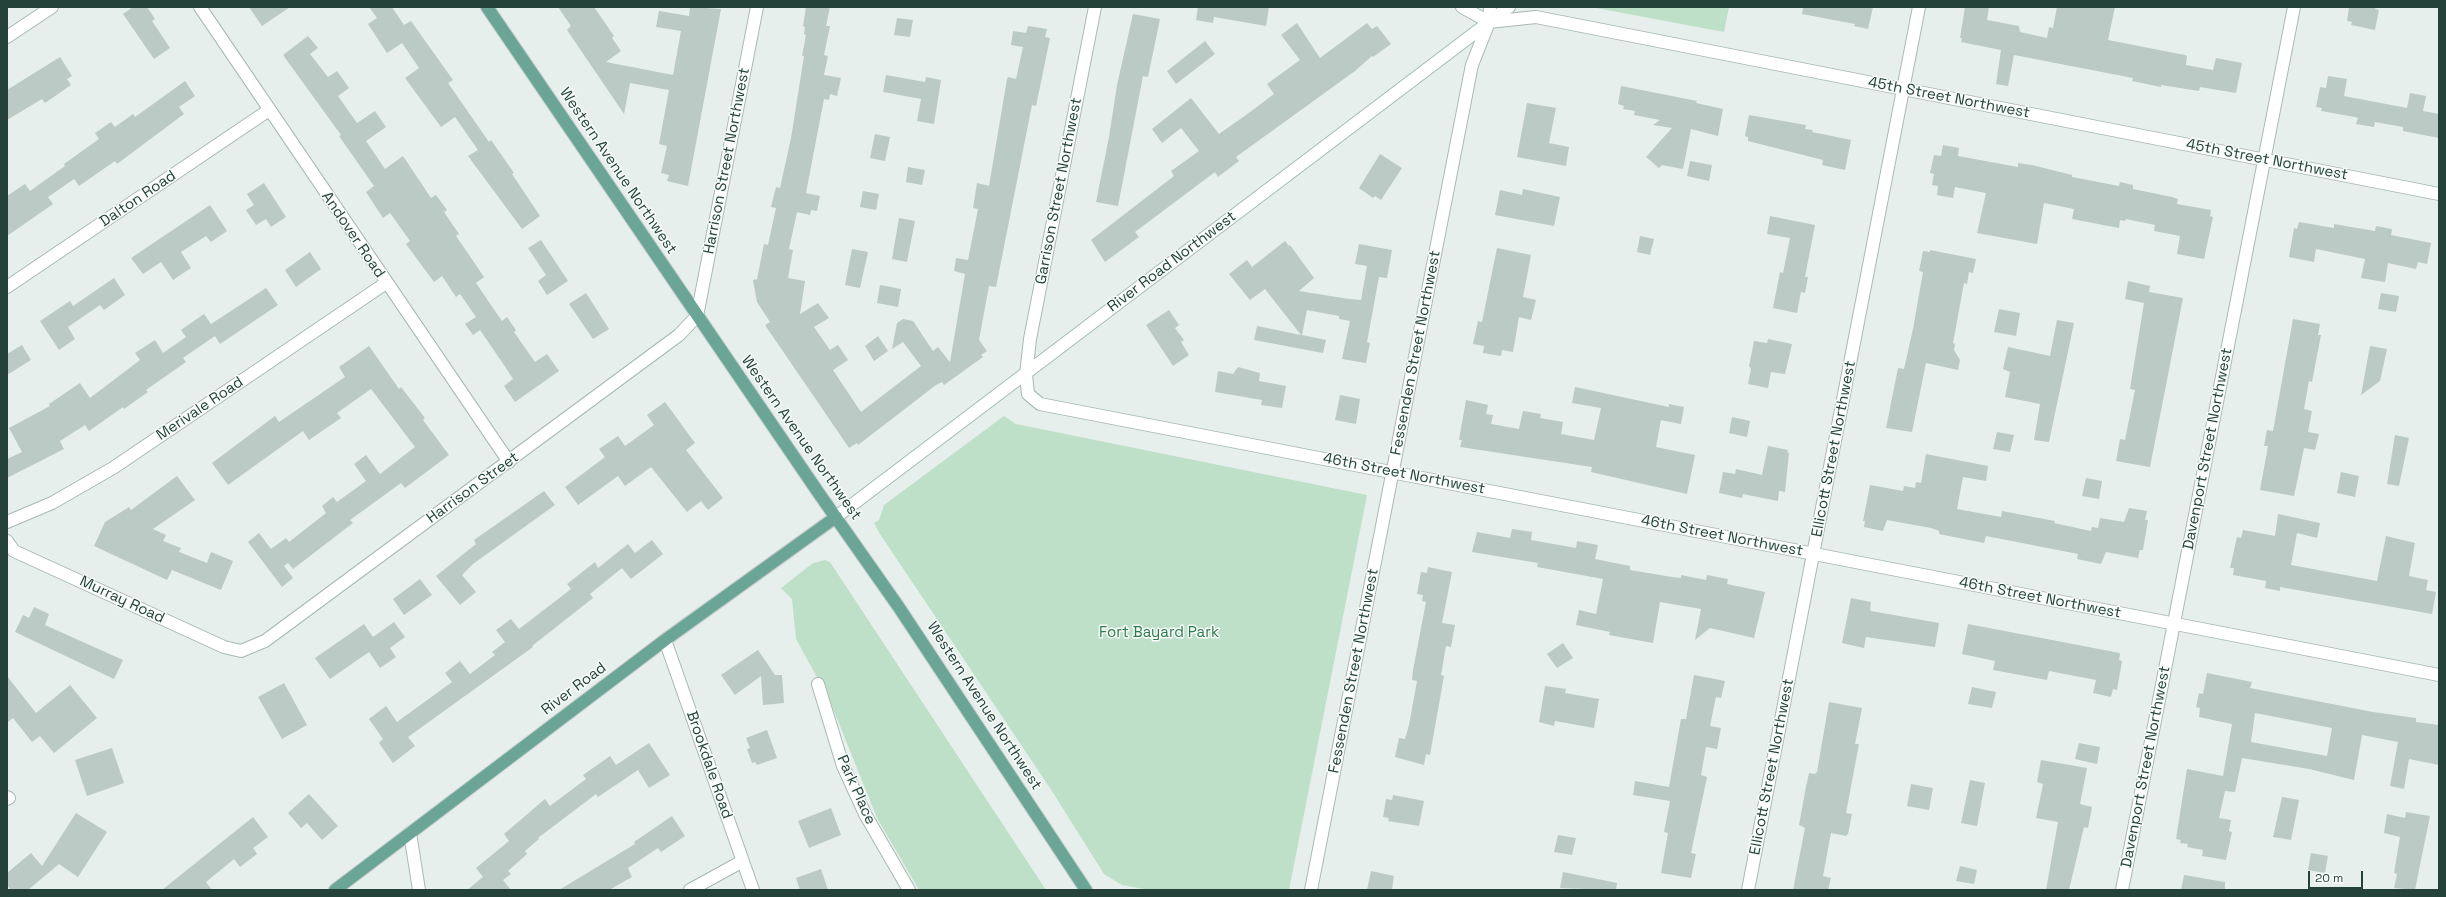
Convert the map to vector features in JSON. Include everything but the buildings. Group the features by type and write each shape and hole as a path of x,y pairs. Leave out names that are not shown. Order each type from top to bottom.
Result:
{"main road":[{"name":"Western Avenue Northwest","path":"488,7 698,316 898,606 1086,890"},
{"name":"River Road","path":"335,890 665,640 836,517"}],"street":[{"path":"7,37 52,7"},
{"name":"Andover Road","path":"200,7 509,462"},
{"name":"Harrison Street Northwest","path":"698,316 757,7"},
{"name":"Garrison Street Northwest","path":"1026,375 1030,339 1095,7"},
{"path":"1462,7 1489,22"},
{"name":"Fessenden Street Northwest","path":"1311,890 1472,65 1489,22 1490,7"},
{"name":"River Road Northwest","path":"836,517 1026,375 1509,7"},
{"name":"Ellicott Street Northwest","path":"1748,890 1919,7"},
{"name":"Davenport Street Northwest","path":"2122,890 2294,7"},
{"name":"45th Street Northwest","path":"1489,22 1536,17 2439,194"},
{"name":"Dalton Road","path":"7,287 269,110"},
{"name":"Merivale Road","path":"7,522 52,503 113,468 386,283"},
{"name":"Harrison Street","path":"241,651 265,641 679,335 698,316"},
{"name":"46th Street Northwest","path":"1026,375 1028,394 1040,404 2439,675"},
{"name":"Murray Road","path":"7,541 14,551 224,647 241,651"},
{"name":"Brookdale Road","path":"665,640 753,890"},
{"name":"Park Place","path":"818,684 844,766 865,814 909,890"},
{"path":"410,833 419,890"},
{"path":"690,890 742,862"}],"green space":[{"path":"1591,7 1729,7 1724,32"},
{"name":"Fort Bayard Park","path":"1004,416 1016,424 1367,495 1289,890 1149,890 1122,885 1104,874 1050,788 880,534 874,523 879,520 884,505"},
{"path":"825,560 830,562 1046,890 919,890 877,818 830,701 796,639 792,599 781,588 813,563"}]}
